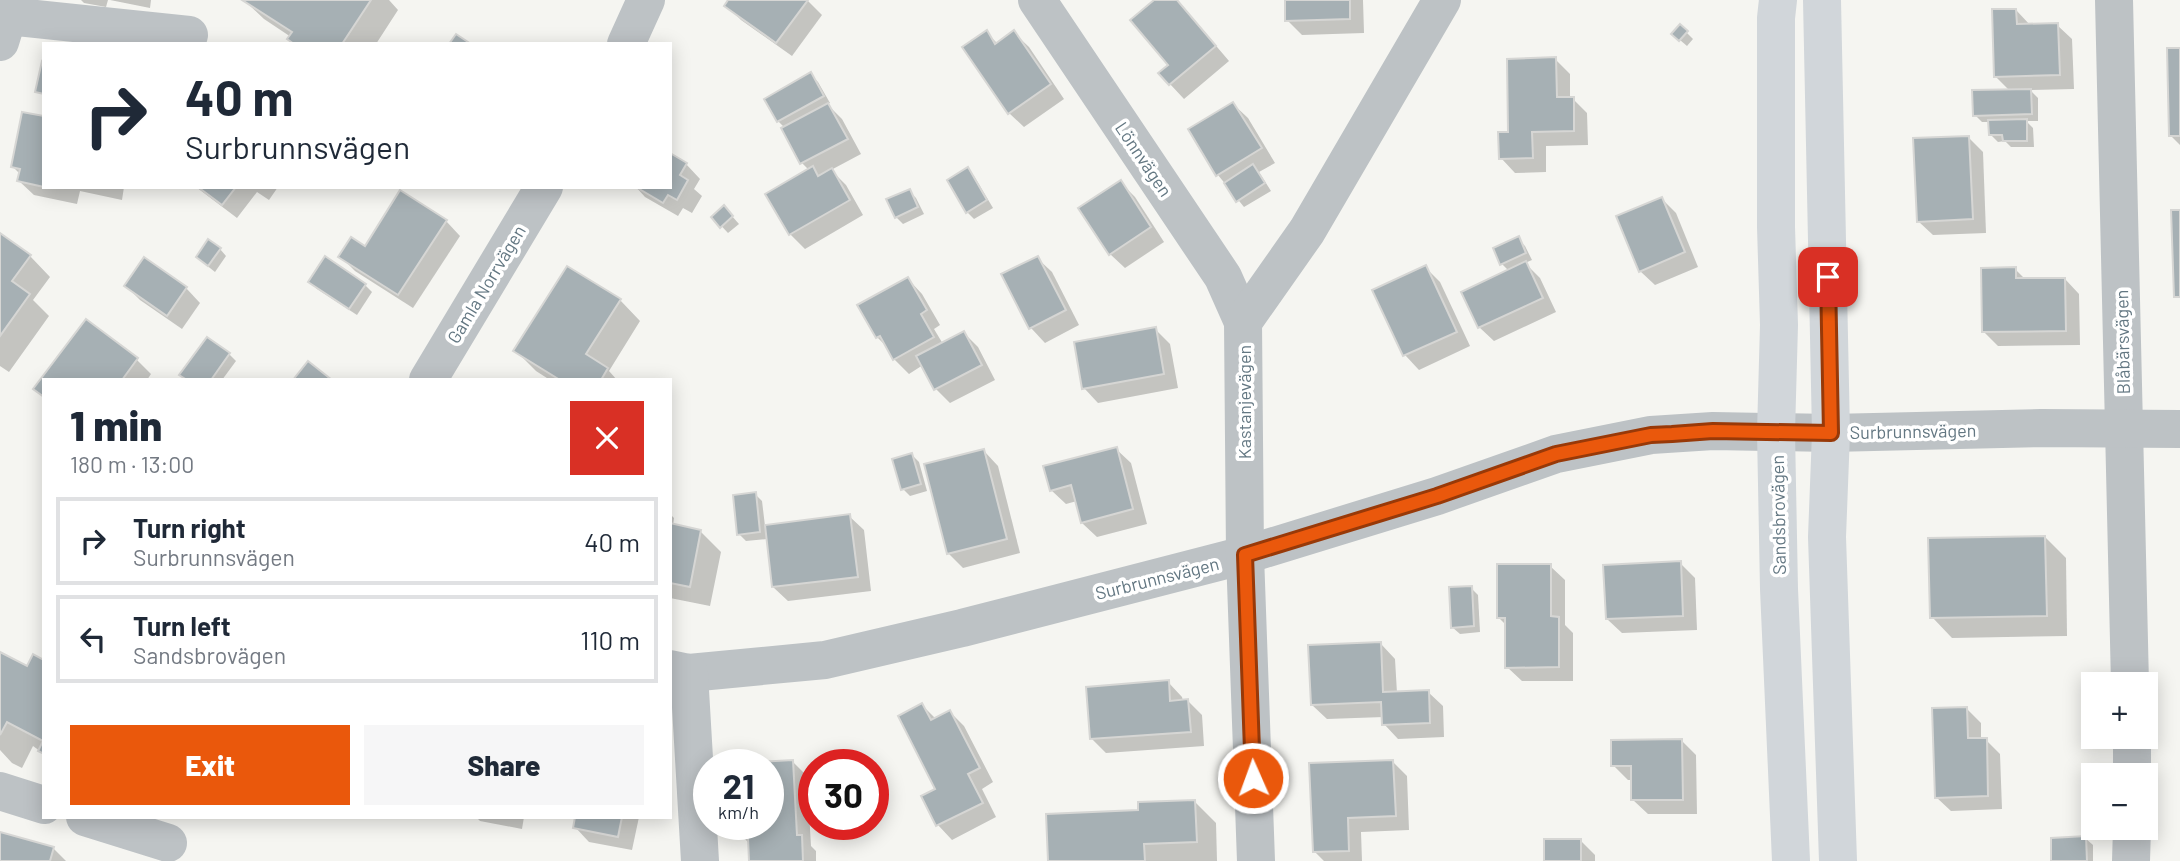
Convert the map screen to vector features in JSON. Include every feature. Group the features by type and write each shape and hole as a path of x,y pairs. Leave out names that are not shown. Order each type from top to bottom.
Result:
{"main road":[{"name":"Sandsbrovägen","path":"1778,0 1776,227 1779,325 1776,432 1779,589 1791,861"},
{"path":"1822,0 1831,433 1827,537 1838,861"}],"street":[{"path":"627,42 646,0"},
{"name":"Lönnvägen","path":"1037,0 1223,277 1243,322"},
{"name":"Kastanjevägen","path":"1256,861 1245,555 1243,322 1307,232 1442,0"},
{"name":"Blåbärsvägen","path":"2114,0 2130,672"},
{"path":"0,42 8,16 190,35"},
{"name":"Gamla Norrvägen","path":"429,378 543,189"},
{"name":"Surbrunnsvägen","path":"680,671 825,660 975,624 1245,555 1437,496 1556,454 1651,435 1713,431 1831,433 2041,428 2180,429"},
{"path":"680,671 700,861"},
{"path":"0,791 42,804"},
{"path":"92,819 170,840"},
{"path":"2131,861 2132,840"}],"building":[{"path":"242,0 371,0 343,42 291,42 287,39 292,32"},
{"path":"728,0 808,0 776,43 724,6"},
{"path":"1154,0 1177,0 1216,46 1169,85 1158,73 1168,65 1130,20"},
{"path":"1285,0 1350,0 1350,19 1285,21"},
{"path":"1992,9 2016,9 2017,24 2058,23 2060,75 1994,77"},
{"path":"1680,24 1688,31 1679,41 1671,34"},
{"path":"987,30 995,44 1014,30 1051,84 1008,114 962,47"},
{"path":"456,34 468,42 450,42"},
{"path":"2167,48 2180,48 2180,136 2169,136"},
{"path":"1556,57 1557,97 1574,97 1574,131 1532,132 1533,158 1499,159 1498,132 1508,132 1507,59"},
{"path":"42,61 42,94 35,92"},
{"path":"811,72 824,96 777,122 764,99"},
{"path":"2031,89 2032,114 1973,116 1972,90"},
{"path":"1233,102 1262,148 1216,176 1188,129"},
{"path":"828,103 848,139 800,164 781,128"},
{"path":"22,112 42,116 42,187 17,181 20,169 11,167"},
{"path":"2027,119 2027,141 2003,141 2002,135 1989,135 1988,120"},
{"path":"1969,136 1973,219 1917,222 1913,138"},
{"path":"672,154 687,163 680,175 688,180 677,200 668,195 663,203 639,189 672,189"},
{"path":"1253,164 1265,183 1236,202 1224,183"},
{"path":"813,166 818,176 832,168 850,200 789,235 765,194"},
{"path":"968,167 987,200 966,213 947,180"},
{"path":"1121,180 1151,227 1109,255 1078,208"},
{"path":"201,189 234,189 222,205"},
{"path":"910,189 918,207 895,218 886,199"},
{"path":"400,190 447,220 398,295 338,257 351,237 365,246"},
{"path":"1662,197 1685,252 1639,272 1616,216"},
{"path":"724,205 733,216 720,228 711,217"},
{"path":"2171,210 2180,210 2180,297 2174,297"},
{"path":"0,233 31,255 12,281 30,294 0,336"},
{"path":"1519,236 1526,253 1500,265 1493,248"},
{"path":"208,239 221,248 208,266 196,257"},
{"path":"325,256 366,284 349,309 308,282"},
{"path":"1038,256 1066,310 1029,329 1001,274"},
{"path":"144,257 187,287 167,316 124,286"},
{"path":"1526,261 1543,298 1478,328 1461,292"},
{"path":"1426,265 1457,332 1403,356 1372,290"},
{"path":"567,266 621,299 586,354 608,368 602,378 557,378 513,351"},
{"path":"2016,267 2016,278 2065,278 2066,331 1982,332 1981,268"},
{"path":"908,277 927,310 921,314 934,337 893,360 880,336 876,338 857,305"},
{"path":"86,319 138,358 123,378 42,378 42,396 33,389"},
{"path":"1156,327 1164,374 1082,389 1074,342"},
{"path":"964,331 982,365 934,390 916,356"},
{"path":"207,337 230,353 212,378 184,378 179,375"},
{"path":"308,361 329,378 295,378"},
{"path":"1117,447 1133,509 1081,523 1071,485 1050,491 1043,466"},
{"path":"984,449 1007,539 947,554 924,464"},
{"path":"912,453 921,484 901,490 892,459"},
{"path":"756,492 760,532 737,535 733,495"},
{"path":"850,514 858,577 772,587 765,525"},
{"path":"672,523 701,530 690,587 672,583"},
{"path":"2045,536 2047,616 1930,618 1928,538"},
{"path":"1681,561 1683,616 1606,619 1603,565"},
{"path":"1497,564 1551,564 1551,616 1559,617 1559,667 1505,668 1505,618 1497,618"},
{"path":"1472,586 1474,626 1451,628 1449,587"},
{"path":"1381,642 1383,692 1429,690 1430,723 1382,725 1381,702 1311,705 1308,645"},
{"path":"0,652 27,666 33,654 42,659 42,740 7,722 0,735"},
{"path":"1169,680 1170,701 1188,699 1191,732 1090,739 1086,687"},
{"path":"922,703 931,720 950,710 980,768 968,774 983,803 936,826 921,796 935,789 898,716"},
{"path":"1967,707 1968,738 1987,738 1988,796 1935,798 1932,708"},
{"path":"1682,739 1683,800 1631,800 1631,766 1611,766 1611,740"},
{"path":"784,760 793,760 797,835 798,840 802,840 803,861 749,861 748,840 784,840"},
{"path":"1393,760 1396,816 1348,818 1349,851 1313,852 1309,763"},
{"path":"1195,800 1197,842 1144,844 1145,861 1048,861 1046,814 1138,810 1138,802"},
{"path":"575,819 622,819 618,837 573,828"},
{"path":"0,832 54,847 50,861 0,861"},
{"path":"2081,836 2081,840 2086,840 2087,861 2051,861 2051,838"},
{"path":"1544,839 1581,839 1581,861 1544,861"}],"route":[{"path":"1253,778 1245,555 1437,496 1556,454 1651,435 1713,431 1831,433 1828,277"}]}
